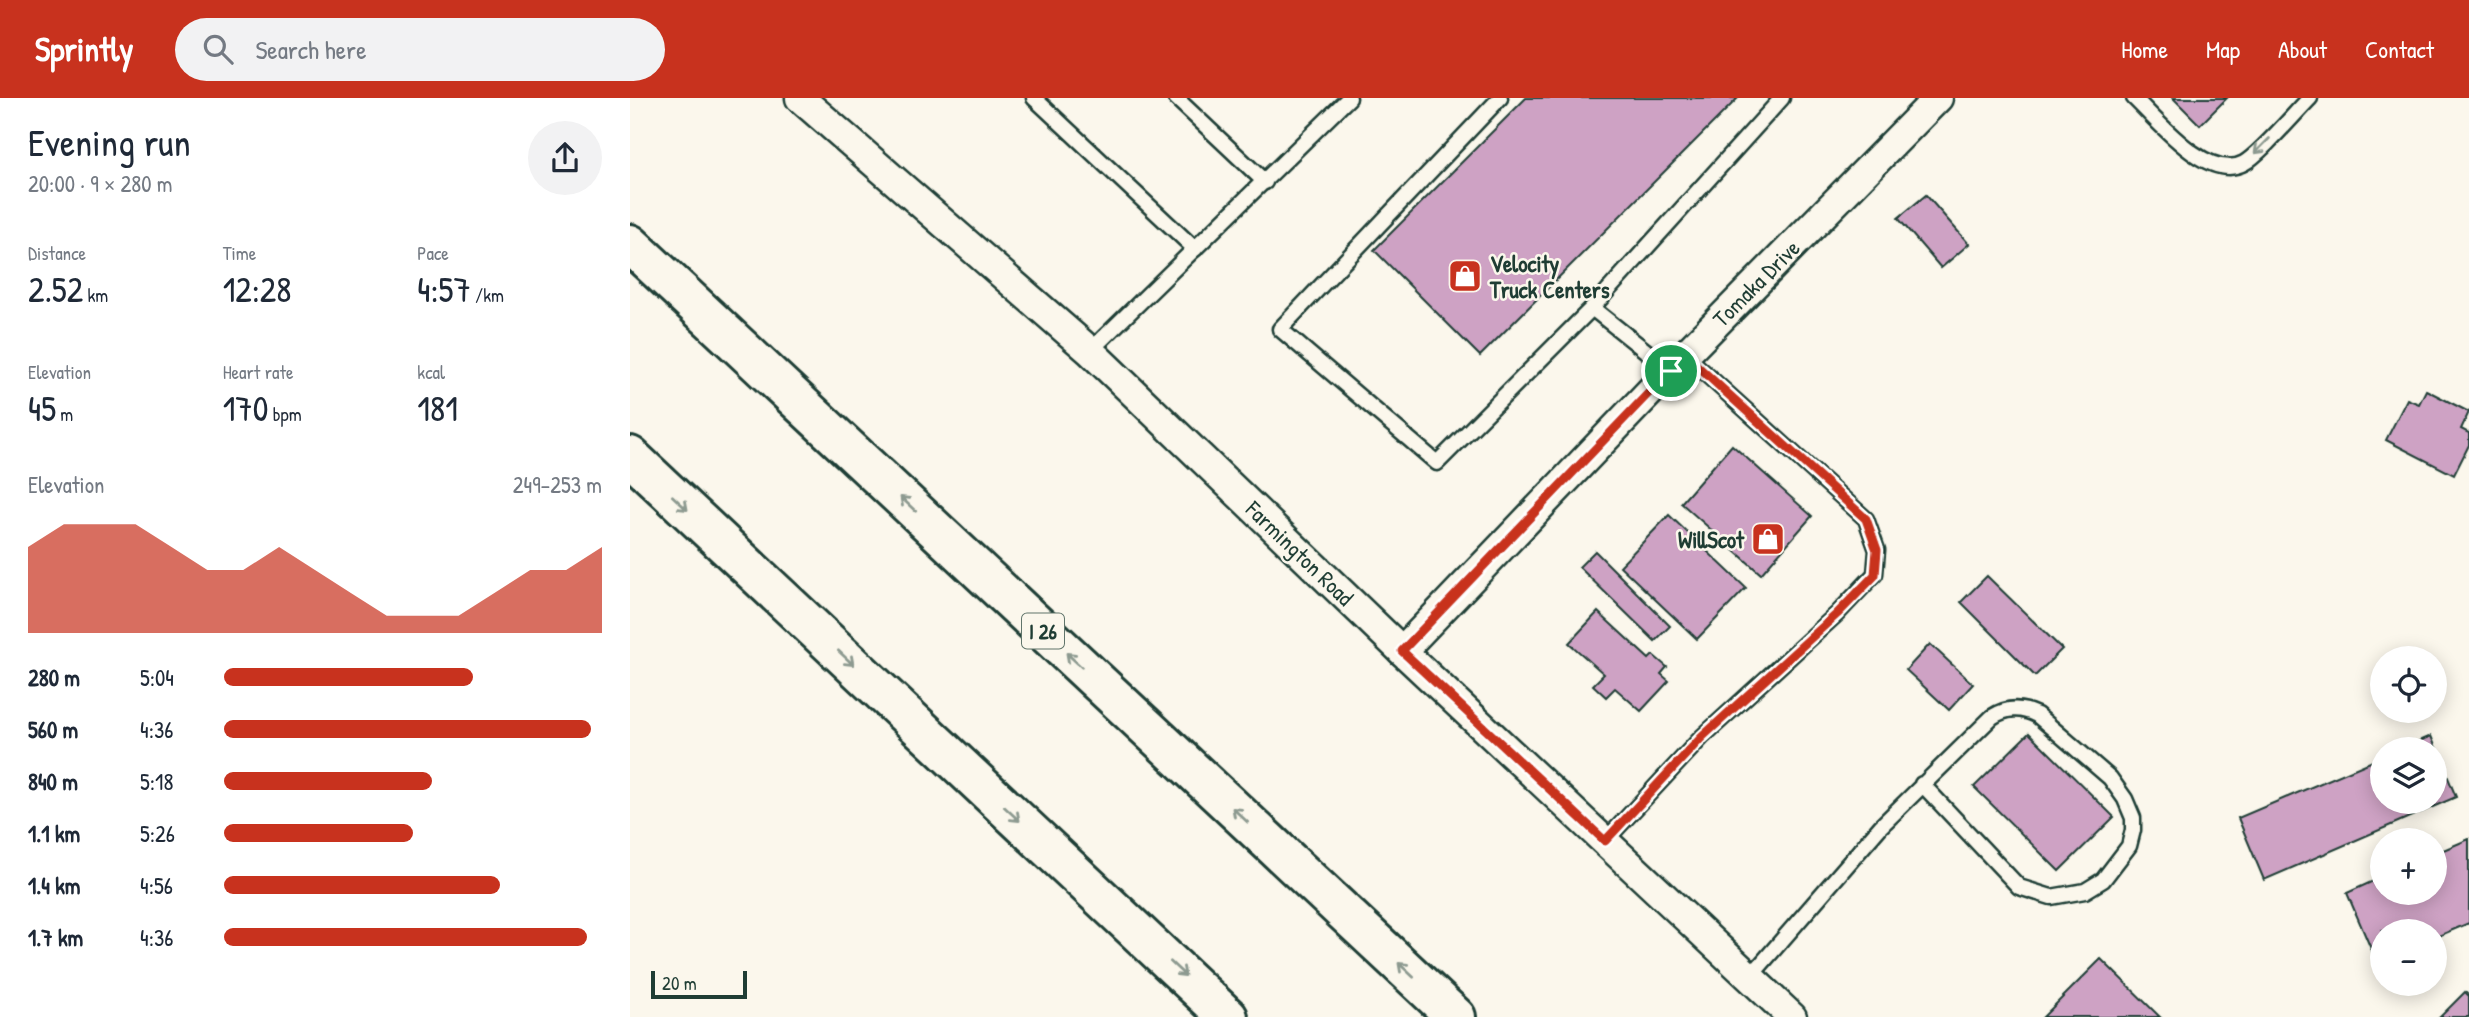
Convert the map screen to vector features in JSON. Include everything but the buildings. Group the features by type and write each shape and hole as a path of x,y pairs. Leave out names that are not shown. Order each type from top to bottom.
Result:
{"highway":[{"name":"I 26","path":"630,244 1456,1017"},
{"path":"630,456 1228,1017"}],"street":[{"name":"Farmington Road","path":"800,98 1090,351 1402,651 1792,1017"},
{"name":"Tomaka Drive","path":"1402,651 1678,363 1938,98"}],"lane":[{"path":"1034,98 1195,249"},
{"path":"1176,98 1265,182"},
{"path":"1090,351 1349,98"},
{"path":"1500,98 1280,329 1437,463 1592,308 1782,98"},
{"path":"2134,98 2191,154 2230,168 2245,163 2310,98"},
{"path":"1592,308 1678,363 1866,519 1877,550 1875,575 1837,614 1702,737 1605,841"},
{"path":"1750,977 1881,826 1923,784 1992,717 2001,711 2023,708 2037,715 2110,778 2125,799 2133,818 2129,846 2103,880 2085,891 2051,897 2019,887 1923,784"}],"place":[{"name":"Velocity Truck Centers","path":"1465,276"},
{"name":"WillScot","path":"1768,539"}],"route":[{"path":"1685,355 1866,519 1877,550 1875,575 1837,614 1702,737 1605,841 1402,651 1671,371 1685,355"}]}
